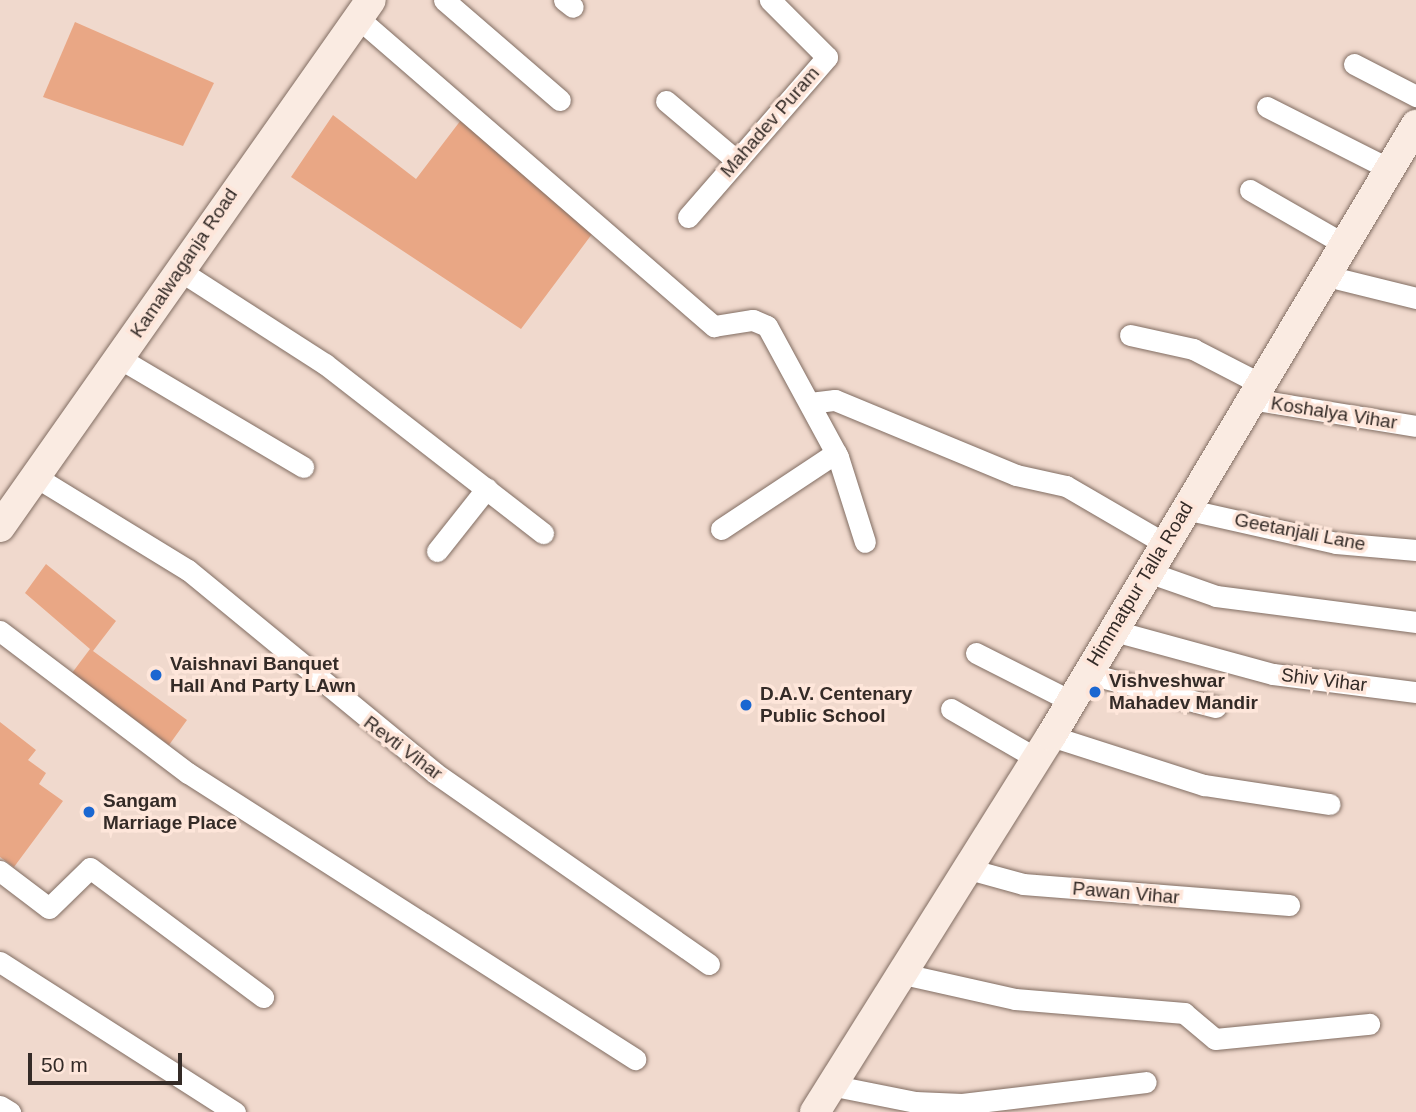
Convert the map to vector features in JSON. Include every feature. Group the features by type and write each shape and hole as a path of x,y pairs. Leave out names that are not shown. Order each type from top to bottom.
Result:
{"street":[{"path":"444,0 560,100"},
{"name":"Mahadev Puram","path":"688,217 827,57 770,0"},
{"path":"364,9 714,326 754,320 767,326 821,401 865,542"},
{"name":"Kamalwaganja Road","path":"0,527 364,9"},
{"path":"1354,64 1416,96"},
{"path":"666,101 737,161"},
{"path":"1267,107 1406,148"},
{"name":"Himmatpur Talla Road","path":"815,1112 1071,701 1342,243 1406,148"},
{"path":"1250,190 1342,243"},
{"path":"179,270 325,364 542,533"},
{"path":"1323,275 1416,298"},
{"name":"Koshalya Vihar","path":"1130,335 1193,349 1255,391 1416,426"},
{"path":"119,358 303,467"},
{"path":"821,401 1016,475 1066,486 1164,543"},
{"path":"721,529 836,453"},
{"name":"Revti Vihar","path":"36,477 188,570 435,774 709,964"},
{"path":"437,551 487,488"},
{"name":"Geetanjali Lane","path":"1185,509 1336,542 1416,550"},
{"path":"1148,572 1216,596 1416,622"},
{"name":"Shiv Vihar","path":"1111,630 1273,674 1416,692"},
{"path":"0,631 188,773 635,1059"},
{"path":"976,653 1071,701"},
{"path":"1086,673 1216,707"},
{"path":"951,709 1043,747 1205,785 1330,804"},
{"path":"0,871 49,908 90,868 262,997"},
{"name":"Pawan Vihar","path":"965,868 1023,884 1289,905"},
{"path":"0,962 235,1112"},
{"path":"900,973 1015,999 1184,1013 1215,1038 1368,1024"},
{"path":"831,1085 915,1102 962,1104 1146,1082"},
{"path":"0,1106 10,1112"}],"shaded area":[{"path":"75,22 214,83 183,146 43,97"},
{"path":"333,115 416,179 464,116 595,230 521,329 291,177"},
{"path":"46,564 116,621 93,651 187,720 169,745 72,673 90,649 25,593"},
{"path":"0,722 36,750 28,760 46,773 39,784 63,801 14,867 0,857"}],"place":[{"name":"Vaishnavi Banquet Hall And Party LAwn","path":"156,675"},
{"name":"Vishveshwar Mahadev Mandir","path":"1095,692"},
{"name":"D.A.V. Centenary Public School","path":"746,705"},
{"name":"Sangam Marriage Place","path":"89,812"}]}
